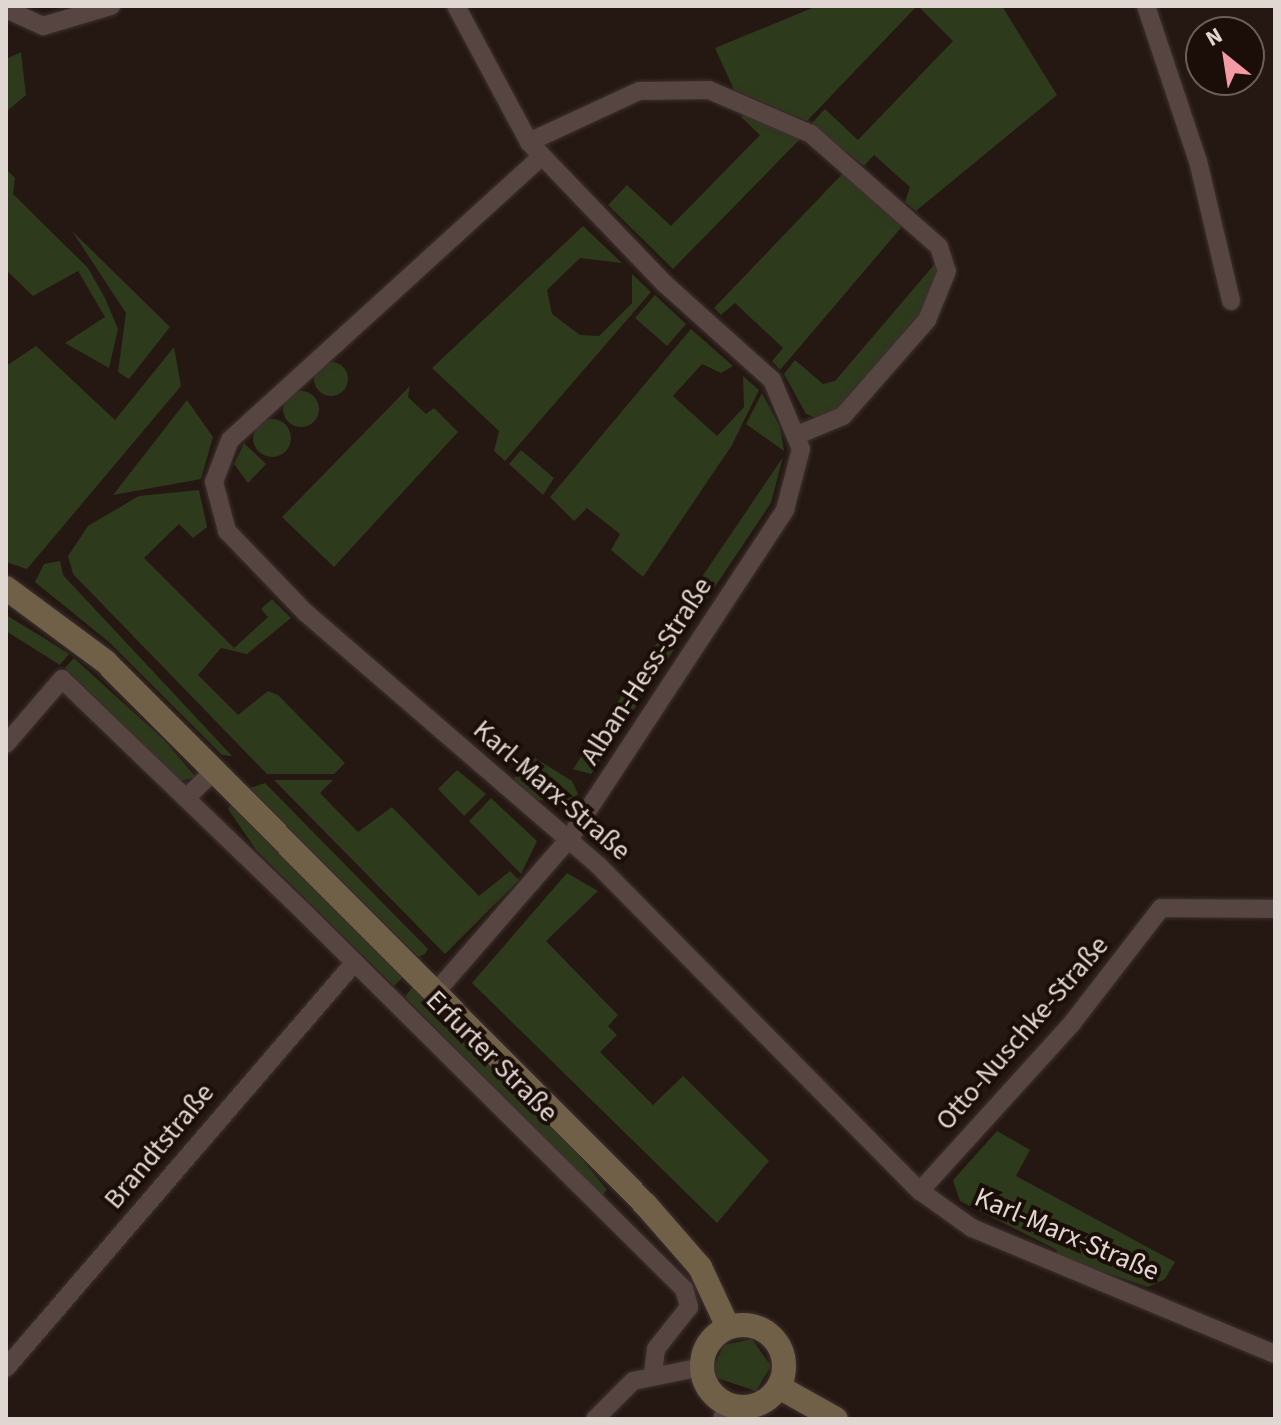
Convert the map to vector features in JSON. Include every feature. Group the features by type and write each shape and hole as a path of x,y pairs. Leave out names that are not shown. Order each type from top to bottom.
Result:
{"main road":[{"name":"Erfurter Straße","path":"6,588 92,649 681,1242 707,1278 728,1327"},
{"path":"728,1327 757,1327 774,1339 784,1362 779,1387 757,1405 725,1412 709,1389 702,1367 711,1340 728,1327"},
{"path":"779,1387 836,1419"}],"street":[{"path":"6,9 50,25 111,6"},
{"path":"456,6 535,150 772,380 800,434 843,416 927,320 947,271 939,247 811,134 709,90 639,91 535,150"},
{"path":"1146,6 1198,161 1231,301"},
{"name":"Karl-Marx-Straße","path":"535,150 236,433 218,459 214,492 227,531 306,613 569,839 920,1191 972,1228 1275,1354"},
{"name":"Alban-Hess-Straße","path":"435,993 569,839 785,510 800,466 800,434"},
{"name":"Erfurter Straße","path":"6,744 62,679 355,962 684,1289 689,1307 656,1349 653,1373"},
{"path":"186,798 214,771"},
{"name":"Otto-Nuschke-Straße","path":"920,1191 1073,1022 1161,908 1275,909"},
{"name":"Brandtstraße","path":"6,1368 355,962"},
{"path":"595,1419 627,1384 653,1373 702,1367"}],"green space":[{"path":"817,6 917,6 807,121 734,90 715,48"},
{"path":"918,6 1002,6 1057,95 916,211 905,202 910,187 874,155 864,166 811,124 825,109 858,140 953,41"},
{"path":"21,52 26,95 6,112 6,59"},
{"path":"746,113 802,137 673,269 608,205 627,185 671,226 760,135 741,117"},
{"path":"6,169 15,178 13,194 88,268 105,298 118,329 109,368 65,343 105,317 78,271 33,296 6,270"},
{"path":"847,169 905,223 780,370 772,361 783,348 735,303 721,315 714,308"},
{"path":"583,226 622,263 580,258 547,290 552,314 580,335 599,336 632,303 632,274 651,292 505,461 494,451 499,431 432,368"},
{"path":"72,231 170,327 129,379 118,372 126,313"},
{"path":"939,259 931,302 835,415 821,420 806,414 784,374 795,360 823,384 835,381"},
{"path":"655,295 686,324 667,346 635,318"},
{"path":"691,329 733,366 721,373 702,364 673,396 717,436 744,407 743,376 759,390 732,445 643,577 611,550 620,534 587,508 574,521 550,497"},
{"path":"36,346 115,420 174,347 181,386 27,569 6,562 6,366"},
{"path":"331,362 343,367 348,379 343,391 331,396 319,391 314,379 319,367"},
{"path":"410,386 408,397 426,414 434,408 458,432 334,567 282,517"},
{"path":"301,391 314,396 319,409 314,422 301,427 288,422 283,409 288,396"},
{"path":"762,393 780,427 784,451 746,424"},
{"path":"187,400 213,437 201,479 113,495"},
{"path":"272,419 285,425 291,438 285,451 272,457 259,451 253,438 259,425"},
{"path":"244,443 266,464 248,483 234,464"},
{"path":"521,450 554,478 543,495 509,464"},
{"path":"783,457 771,503 696,615 683,605"},
{"path":"199,490 207,527 193,538 179,524 144,558 234,648 268,617 261,609 272,599 291,618 247,654 221,648 198,675 238,715 268,691 278,695 345,763 334,774 267,774 73,574 68,556 88,526 139,496"},
{"path":"60,561 63,575 232,756 222,755 110,643 35,582 44,564"},
{"path":"6,615 69,654 60,665 6,631"},
{"path":"675,616 685,623 673,641 677,645 591,774 573,769"},
{"path":"74,658 164,740 196,777 181,781 65,668"},
{"path":"530,755 572,781 578,794 562,804 535,799 514,779"},
{"path":"457,770 486,794 464,816 438,789"},
{"path":"274,780 333,780 320,793 358,832 392,807 479,896 510,871 519,880 445,954"},
{"path":"265,783 428,949 425,954 418,957 247,789"},
{"path":"491,798 537,841 521,874 469,821"},
{"path":"232,804 405,975 394,986 257,851 228,809"},
{"path":"567,873 598,891 546,941 618,1015 608,1026 617,1035 600,1052 653,1105 683,1076 769,1161 717,1223 472,983"},
{"path":"413,986 572,1147 607,1190 601,1196 405,997"},
{"path":"997,1131 1030,1150 1016,1176 1175,1262 1165,1279 1148,1287 1057,1256 1057,1250 960,1201 953,1180"},
{"path":"752,1339 771,1366 756,1391 717,1378 714,1366 724,1345"}]}
